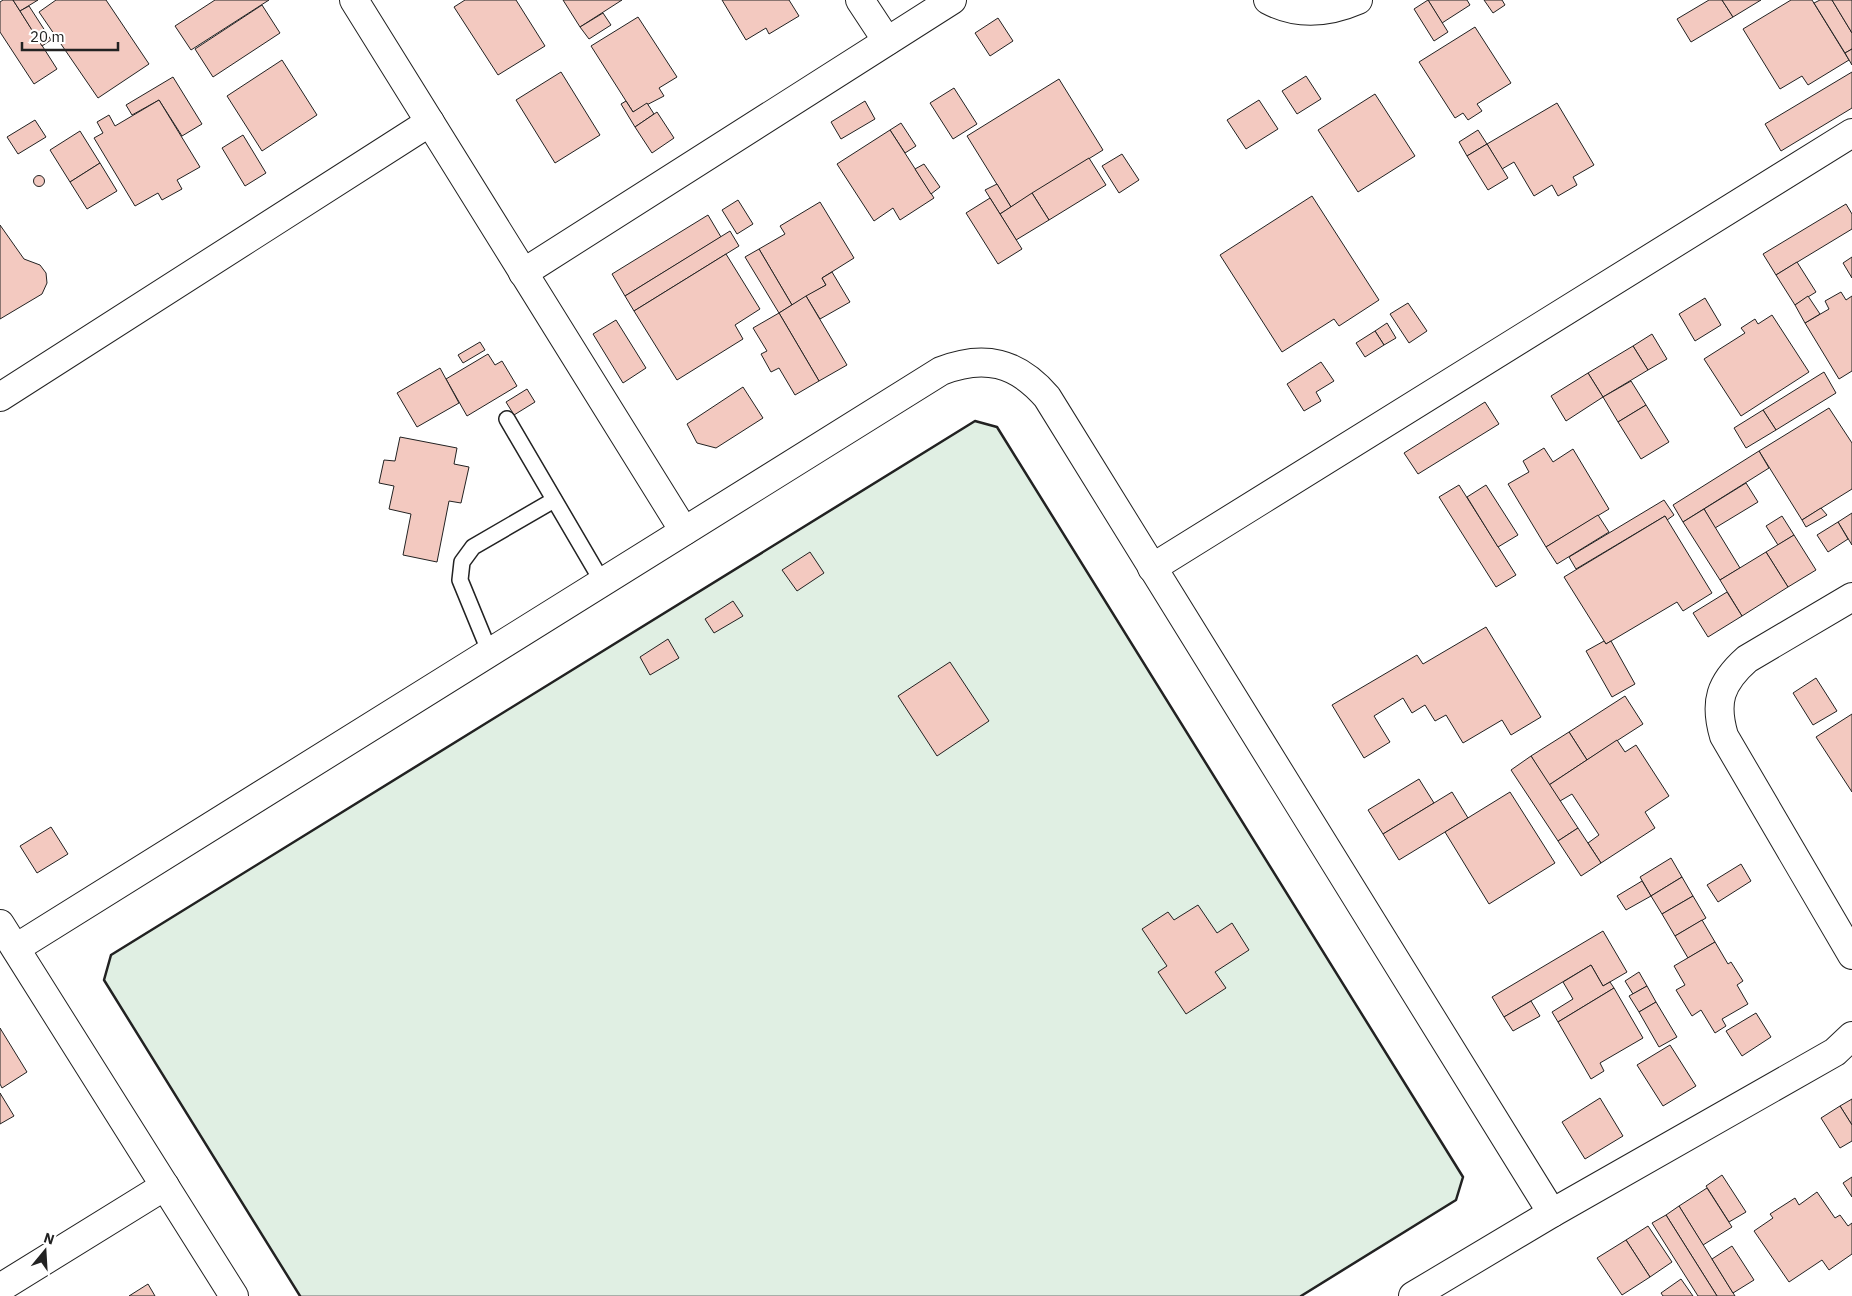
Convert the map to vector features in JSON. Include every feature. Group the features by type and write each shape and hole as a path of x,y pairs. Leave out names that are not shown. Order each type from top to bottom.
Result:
{"street":[{"path":"354,0 684,531"},
{"path":"860,0 887,41"},
{"path":"523,273 952,0"},
{"path":"1268,0 1299,11 1320,12 1340,8 1358,0"},
{"path":"0,396 430,122"},
{"path":"1152,568 1852,133"},
{"path":"16,948 941,371 957,365 990,362 1007,366 1022,373 1047,396 1552,1213"},
{"path":"1852,597 1747,659 1734,671 1724,685 1719,702 1724,736 1852,955"},
{"path":"0,924 234,1296"},
{"path":"1413,1296 1552,1213 1835,1052 1852,1036"},
{"path":"0,1288 165,1186"}],"lane":[{"path":"507,419 602,583"},
{"path":"490,653 460,580 462,562 473,548 554,500"}],"green space":[{"path":"975,421 997,427 1463,1177 1456,1200 1301,1296 300,1296 104,980 111,955"}],"building":[{"path":"3,0 13,0 57,69 34,84 0,32 0,2"},
{"path":"13,0 38,0 20,11"},
{"path":"56,0 106,0 149,64 98,98 39,12"},
{"path":"215,0 269,0 191,50 175,26"},
{"path":"465,0 516,0 545,46 498,75 454,7"},
{"path":"563,0 622,0 580,27"},
{"path":"722,0 789,0 799,16 769,34 766,28 746,40"},
{"path":"1428,0 1467,0 1470,5 1442,23"},
{"path":"1428,0 1448,32 1434,41 1414,9"},
{"path":"1484,0 1502,0 1505,5 1493,13"},
{"path":"1709,0 1722,0 1733,17 1691,42 1677,19"},
{"path":"1722,0 1761,0 1733,17"},
{"path":"1791,0 1812,0 1849,60 1808,85 1802,76 1780,89 1743,29"},
{"path":"1820,0 1832,0 1852,33 1852,49 1845,53 1814,3"},
{"path":"1832,0 1852,0 1852,33"},
{"path":"262,5 280,33 213,77 195,49"},
{"path":"29,6 51,40 42,46 20,11"},
{"path":"603,13 611,25 589,39 580,27"},
{"path":"638,17 677,77 659,88 664,96 633,112 591,46"},
{"path":"998,18 1013,41 990,56 975,33"},
{"path":"1475,27 1511,83 1477,104 1482,111 1468,120 1463,113 1455,118 1419,62"},
{"path":"1852,49 1852,65 1845,53"},
{"path":"282,60 317,115 262,151 227,96"},
{"path":"561,72 600,135 555,163 516,100"},
{"path":"1852,72 1852,108 1781,151 1765,124"},
{"path":"1306,76 1321,99 1297,114 1282,91"},
{"path":"173,77 202,124 182,136 159,100 132,115 126,105"},
{"path":"1059,79 1103,150 1011,207 967,136"},
{"path":"954,88 977,124 953,139 930,103"},
{"path":"1375,94 1415,156 1358,192 1318,130"},
{"path":"159,100 200,167 177,180 182,189 162,200 158,193 135,206 94,138 103,133 97,122 109,115 115,126"},
{"path":"1259,100 1278,129 1246,149 1227,120"},
{"path":"626,101 633,112 647,103 654,114 635,127 621,104"},
{"path":"865,101 875,119 841,139 831,122"},
{"path":"1557,103 1594,165 1573,177 1577,185 1558,196 1552,185 1534,196 1514,162 1502,169 1487,144"},
{"path":"657,112 674,138 652,153 635,127"},
{"path":"35,120 46,137 18,154 7,137"},
{"path":"901,123 916,146 905,153 890,130"},
{"path":"890,130 934,198 900,220 893,208 874,221 837,164"},
{"path":"1478,130 1487,144 1467,156 1459,142"},
{"path":"80,131 100,163 70,182 50,150"},
{"path":"243,135 266,173 245,186 222,148"},
{"path":"1487,144 1508,178 1488,190 1467,156"},
{"path":"1122,154 1139,180 1119,193 1102,166"},
{"path":"1089,158 1106,185 1049,220 1032,193"},
{"path":"100,163 117,191 87,209 70,182"},
{"path":"924,164 940,187 931,194 915,169"},
{"path":"39,175 45,181 39,187 33,181"},
{"path":"997,184 1011,207 1000,214 985,190"},
{"path":"1032,193 1049,220 1016,240 1000,214"},
{"path":"1312,196 1379,300 1339,326 1334,319 1282,352 1220,255"},
{"path":"990,198 1022,249 998,264 966,213"},
{"path":"738,200 753,224 737,234 722,210"},
{"path":"820,202 854,258 822,278 826,285 792,305 759,249 785,234 780,226"},
{"path":"1846,204 1852,214 1852,229 1776,275 1763,254"},
{"path":"708,215 721,237 625,296 612,274"},
{"path":"0,225 24,259 40,265 46,273 47,283 42,294 0,319"},
{"path":"730,231 739,246 634,311 625,296"},
{"path":"759,249 792,305 779,313 745,257"},
{"path":"726,254 760,309 735,325 743,339 677,380 634,311"},
{"path":"1852,257 1852,278 1843,263"},
{"path":"1797,262 1816,292 1795,305 1776,275"},
{"path":"832,272 850,302 820,319 806,296 826,285 822,278"},
{"path":"1841,292 1846,300 1852,296 1852,371 1839,379 1805,323 1829,309 1825,301"},
{"path":"806,296 847,365 819,381 779,313"},
{"path":"1808,296 1820,314 1805,323 1795,305"},
{"path":"1705,298 1721,325 1695,341 1679,314"},
{"path":"1408,303 1427,331 1409,343 1390,314"},
{"path":"779,313 819,381 795,395 779,368 771,372 761,354 767,351 753,328"},
{"path":"1772,315 1809,372 1741,416 1704,359 1745,333 1741,328 1755,319 1758,324"},
{"path":"616,320 646,368 623,383 593,334"},
{"path":"1387,323 1396,338 1384,345 1375,331"},
{"path":"1375,331 1384,345 1365,357 1356,343"},
{"path":"1652,334 1667,359 1648,370 1633,346"},
{"path":"480,342 485,350 463,363 458,355"},
{"path":"1633,346 1648,370 1603,397 1588,373"},
{"path":"488,354 495,365 502,361 517,386 467,416 446,379"},
{"path":"1321,362 1334,381 1316,392 1321,401 1304,411 1287,384"},
{"path":"440,368 459,403 417,427 397,393"},
{"path":"1824,372 1836,393 1776,430 1763,410"},
{"path":"1588,373 1603,397 1566,421 1551,396"},
{"path":"1631,381 1646,405 1618,422 1603,397"},
{"path":"743,387 763,418 716,448 697,443 687,424"},
{"path":"527,389 535,402 514,415 506,402"},
{"path":"1485,402 1499,424 1418,474 1404,453"},
{"path":"1646,405 1669,442 1641,459 1618,422"},
{"path":"1829,408 1852,443 1852,489 1802,520 1759,451"},
{"path":"1763,410 1776,430 1746,448 1734,428"},
{"path":"400,437 457,448 454,464 469,467 461,503 449,501 437,562 403,555 411,514 389,509 394,486 379,483 384,460 395,461"},
{"path":"1544,448 1553,462 1573,449 1609,509 1546,547 1508,484 1529,472 1523,461"},
{"path":"1759,451 1769,468 1683,522 1673,505"},
{"path":"1746,483 1758,502 1715,528 1704,509"},
{"path":"1459,485 1516,575 1496,587 1439,497"},
{"path":"1486,485 1518,535 1498,547 1467,497"},
{"path":"1664,500 1674,515 1667,520 1665,516 1576,569 1569,557"},
{"path":"1821,508 1827,515 1806,527 1802,520"},
{"path":"1704,509 1740,568 1720,580 1683,522"},
{"path":"1852,513 1852,545 1838,522"},
{"path":"1598,515 1609,532 1557,564 1546,547"},
{"path":"1665,516 1712,593 1683,611 1677,602 1606,644 1564,577"},
{"path":"1782,516 1794,535 1778,545 1766,526"},
{"path":"1838,522 1848,539 1828,552 1817,535"},
{"path":"1794,535 1816,570 1788,587 1766,552"},
{"path":"810,552 824,573 797,591 782,570"},
{"path":"1766,552 1788,587 1742,616 1720,580"},
{"path":"1727,592 1742,616 1708,637 1693,613"},
{"path":"733,601 743,616 714,633 705,619"},
{"path":"1486,627 1541,717 1511,735 1502,720 1463,743 1446,715 1435,721 1425,705 1412,713 1403,698 1374,716 1390,742 1364,758 1332,705 1417,655 1423,664"},
{"path":"668,639 679,658 650,675 640,657"},
{"path":"1604,641 1606,644 1611,641 1635,684 1612,697 1586,651"},
{"path":"950,662 989,721 937,756 898,696"},
{"path":"1816,678 1837,711 1813,725 1793,693"},
{"path":"1625,696 1643,724 1587,760 1569,732"},
{"path":"1852,714 1852,792 1816,737"},
{"path":"1569,732 1587,760 1549,785 1531,756"},
{"path":"1617,740 1625,752 1636,745 1669,796 1645,812 1655,828 1601,863 1588,843 1599,835 1572,794 1560,801 1549,785"},
{"path":"1531,756 1578,828 1558,841 1511,770"},
{"path":"1419,779 1434,803 1383,834 1368,810"},
{"path":"1452,792 1468,818 1399,860 1383,834"},
{"path":"1510,792 1555,863 1489,904 1445,832"},
{"path":"51,827 68,854 37,873 20,846"},
{"path":"1578,828 1601,863 1581,876 1558,841"},
{"path":"1671,858 1682,877 1651,896 1640,877"},
{"path":"1741,864 1751,881 1718,902 1707,885"},
{"path":"1682,877 1693,896 1662,914 1651,896"},
{"path":"1642,881 1651,896 1626,910 1617,896"},
{"path":"1693,896 1706,918 1675,936 1662,914"},
{"path":"1198,905 1217,933 1232,923 1249,950 1215,972 1226,988 1186,1014 1158,972 1167,966 1142,929 1168,912 1174,920"},
{"path":"1702,920 1715,942 1688,958 1675,936"},
{"path":"1603,931 1627,972 1603,986 1591,965 1504,1017 1492,997"},
{"path":"1715,942 1728,964 1731,962 1743,981 1737,985 1748,1004 1722,1019 1726,1026 1715,1033 1701,1010 1692,1016 1676,990 1685,985 1674,966"},
{"path":"1591,965 1603,986 1610,982 1614,988 1558,1022 1552,1012 1573,999 1563,982"},
{"path":"1639,972 1647,986 1633,994 1625,981"},
{"path":"1647,986 1656,1002 1639,1012 1629,996"},
{"path":"1614,988 1643,1038 1600,1063 1604,1071 1591,1079 1558,1022"},
{"path":"1531,1001 1540,1016 1513,1031 1504,1017"},
{"path":"1656,1002 1677,1037 1659,1047 1639,1012"},
{"path":"1756,1013 1771,1037 1742,1056 1726,1031"},
{"path":"0,1028 27,1072 2,1088 0,1084"},
{"path":"1670,1045 1696,1086 1663,1106 1637,1065"},
{"path":"0,1093 14,1116 0,1124"},
{"path":"1600,1098 1623,1136 1585,1159 1562,1122"},
{"path":"1852,1099 1852,1125 1840,1106"},
{"path":"1840,1106 1852,1125 1852,1141 1840,1148 1821,1118"},
{"path":"1722,1175 1746,1212 1729,1222 1706,1186"},
{"path":"1852,1177 1852,1197 1843,1183"},
{"path":"1707,1188 1732,1227 1703,1245 1679,1206"},
{"path":"1817,1192 1835,1218 1840,1215 1848,1226 1852,1223 1852,1254 1829,1270 1822,1260 1789,1282 1754,1231 1773,1218 1770,1214 1795,1198 1799,1205"},
{"path":"1679,1206 1735,1296 1717,1296 1666,1215"},
{"path":"1666,1215 1717,1296 1698,1296 1652,1223"},
{"path":"1648,1226 1672,1262 1650,1277 1626,1240"},
{"path":"1626,1240 1650,1277 1622,1295 1597,1258"},
{"path":"1732,1246 1754,1280 1733,1293 1712,1259"},
{"path":"1681,1279 1693,1296 1663,1296 1661,1293"},
{"path":"148,1284 155,1296 129,1296"}],"wall":[{"path":"300,1296 104,980 111,955 975,421 997,427 1463,1177 1456,1200 1301,1296"}]}
